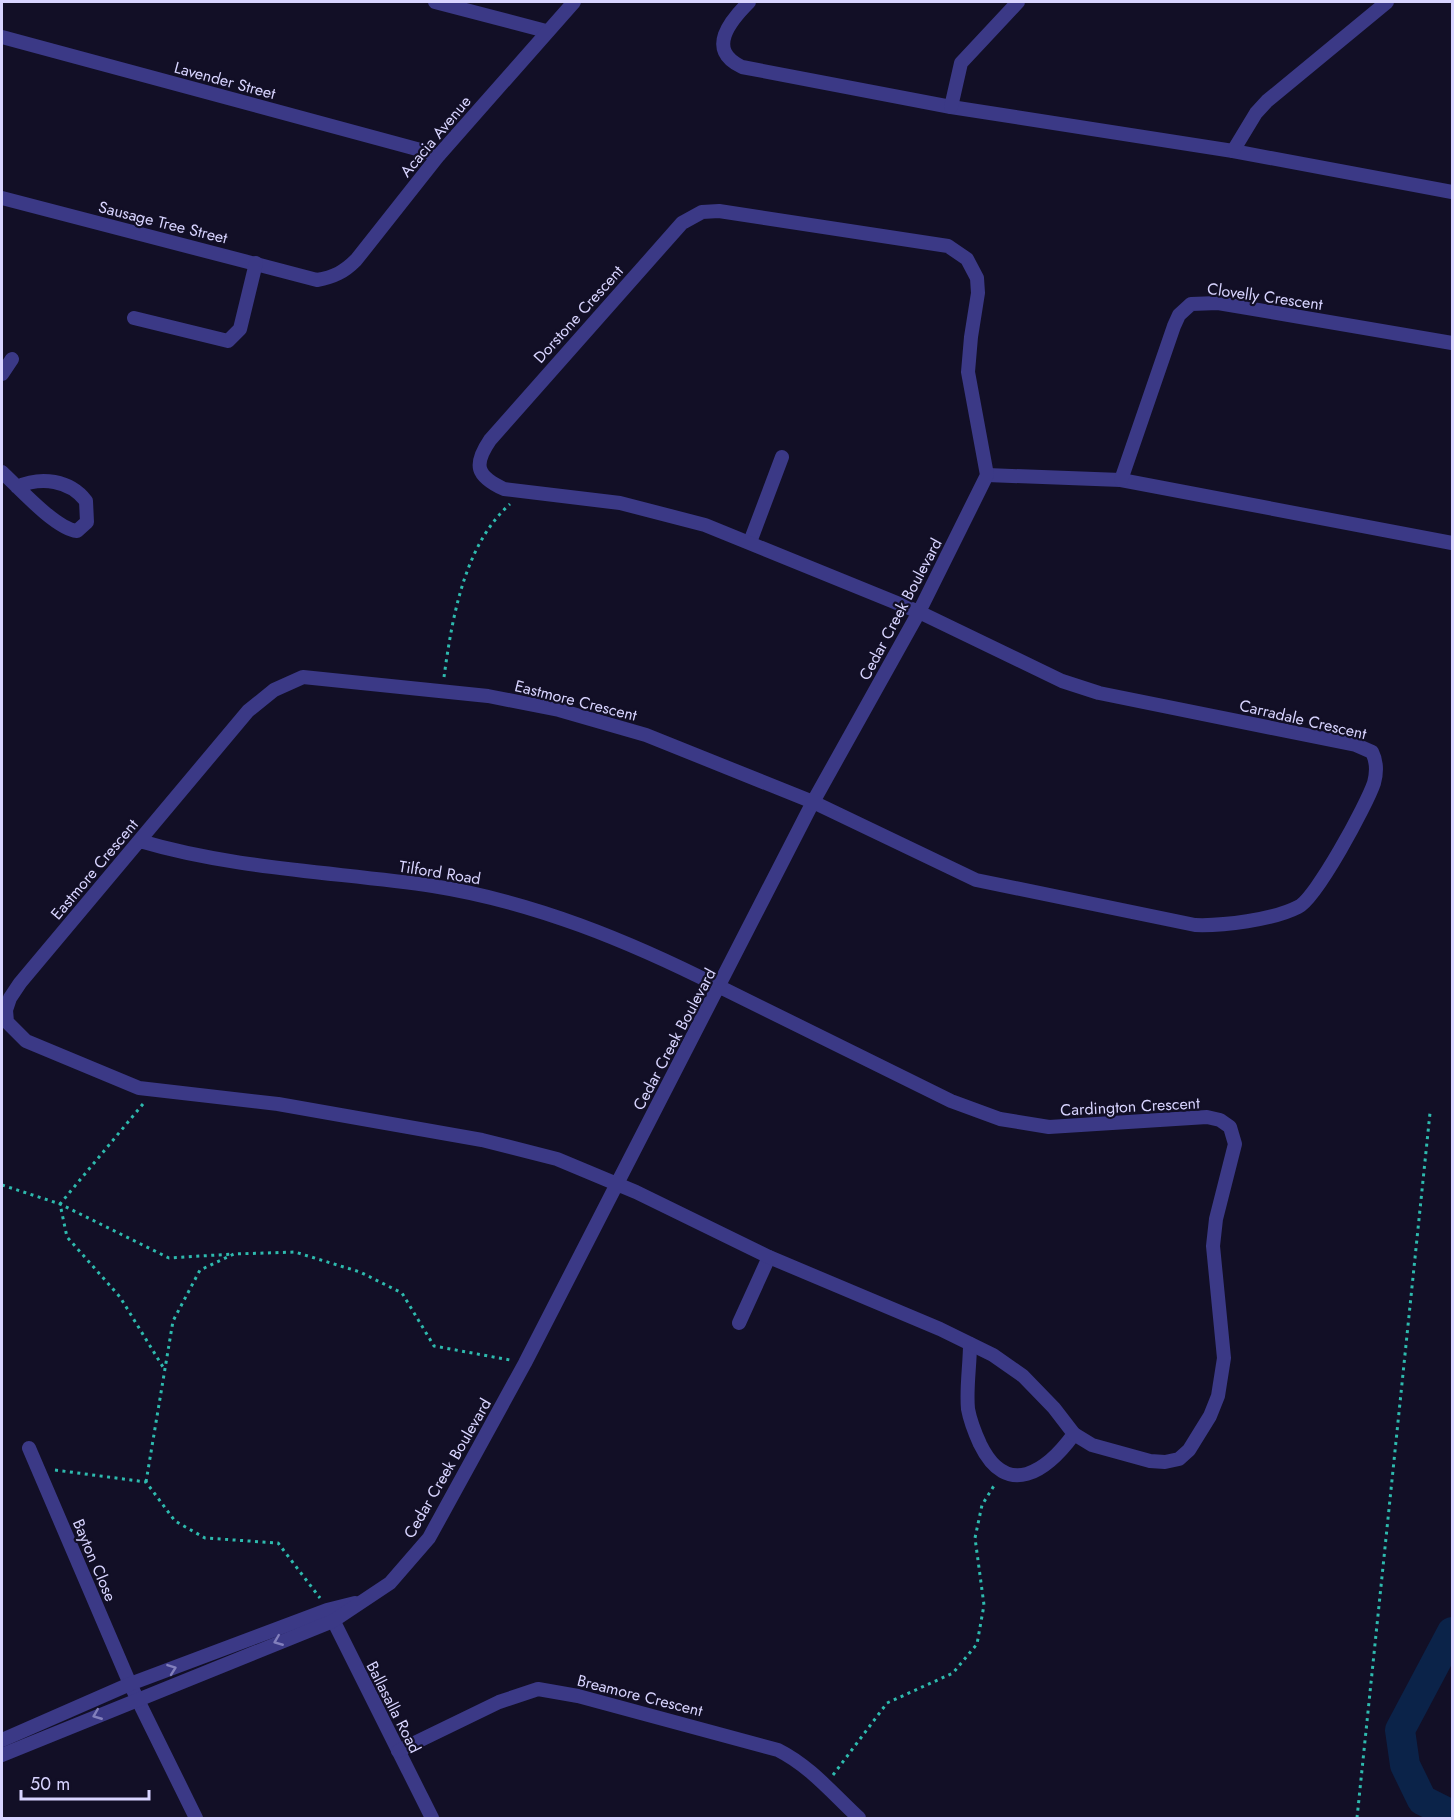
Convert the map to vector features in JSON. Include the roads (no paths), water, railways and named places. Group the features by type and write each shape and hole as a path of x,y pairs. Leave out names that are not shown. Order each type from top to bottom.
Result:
{"street":[{"path":"435,2 546,31"},
{"name":"Acacia Avenue","path":"317,280 345,271 356,260 439,155 546,31 574,2"},
{"path":"749,2 729,22 724,32 725,51 735,64 951,107 1233,151 1452,192"},
{"path":"951,107 960,63 1018,2"},
{"path":"1233,151 1252,119 1267,100 1387,2"},
{"name":"Lavender Street","path":"2,37 439,155"},
{"name":"Sausage Tree Street","path":"2,198 317,280"},
{"name":"Dorstone Crescent","path":"919,612 750,542 666,513 620,503 504,489 488,481 478,464 486,446 672,231 690,217 702,212 719,212 948,246 967,259 977,278 978,293 970,337 968,372 987,475"},
{"path":"134,318 228,341 240,328 256,263"},
{"name":"Clovelly Crescent","path":"1121,480 1174,326 1179,315 1191,304 1218,303 1452,343"},
{"path":"2,374 12,359"},
{"path":"750,542 783,457"},
{"path":"2,472 17,487 67,529 77,531 87,522 87,501 76,489 44,481 17,487"},
{"path":"987,475 1121,480 1452,543"},
{"name":"Cedar Creek Boulevard","path":"2,1755 366,1600 390,1583 410,1563 446,1510 488,1433 720,987 813,802 919,612 987,475"},
{"name":"Carradale Crescent","path":"813,802 976,880 1171,921 1215,926 1284,912 1306,902 1367,800 1374,782 1375,757 1372,752 1356,745 1099,693 1062,681 919,612"},
{"name":"Eastmore Crescent","path":"616,1184 556,1159 482,1140 278,1104 154,1090 120,1081 27,1041 7,1022 6,1010 20,983 248,711 261,699 290,681 303,677 328,677 442,691 532,705 620,726 813,802"},
{"name":"Tilford Road","path":"140,841 208,856 434,886 508,902 580,924 720,987"},
{"name":"Cardington Crescent","path":"616,1184 769,1257 993,1355 1023,1376 1054,1408 1074,1434 1092,1445 1122,1455 1165,1462 1179,1459 1189,1450 1210,1416 1218,1396 1224,1358 1213,1246 1216,1219 1235,1144 1230,1127 1220,1120 1207,1118 1049,1127 1000,1119 951,1101 720,987"},
{"path":"739,1323 769,1257"},
{"path":"970,1344 970,1416 985,1454 1002,1472 1016,1476 1036,1471 1061,1452 1074,1434"},
{"name":"Bayton Close","path":"29,1448 130,1684 196,1818"},
{"name":"Cedar Creek Boulevard","path":"2,1740 130,1684 330,1615"},
{"name":"Ballasalla Road","path":"330,1615 432,1818"},
{"name":"Breamore Crescent","path":"398,1751 499,1702 538,1689 578,1696 768,1747 795,1758 859,1818"}],"waterway":[{"path":"1452,1632 1400,1730 1405,1765 1422,1800 1452,1815"}]}
